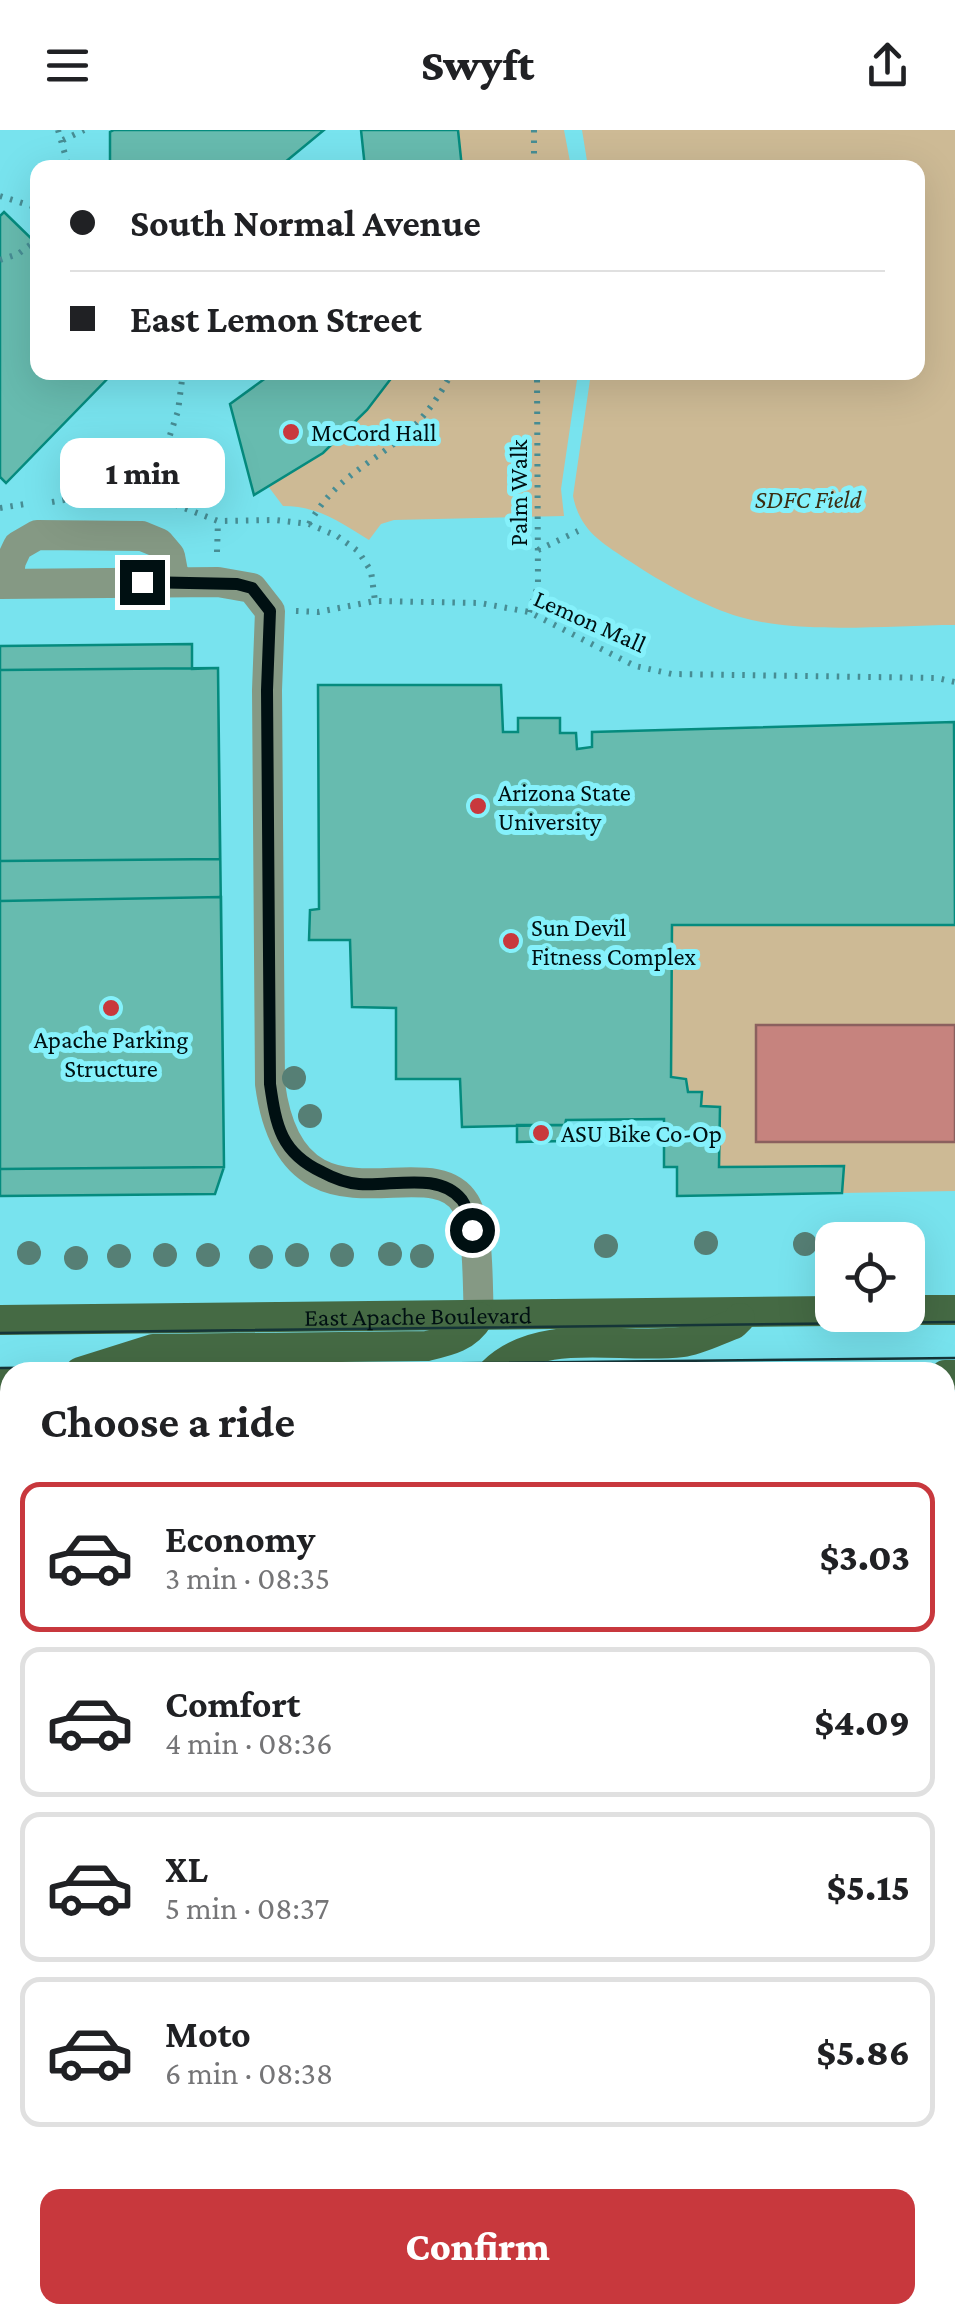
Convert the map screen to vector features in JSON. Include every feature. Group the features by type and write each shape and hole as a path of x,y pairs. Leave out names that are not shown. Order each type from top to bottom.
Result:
{"main road":[{"path":"925,1310 955,1310"},
{"path":"506,1362 520,1352 546,1346 684,1342 734,1324 746,1312"},
{"name":"East Apache Boulevard","path":"0,1320 815,1312"},
{"path":"112,1362 153,1349 427,1346 455,1339 472,1328 479,1317"}],"street":[{"path":"175,582 170,556 159,544 142,536 37,535 18,546 4,584 218,582 252,588 270,611 270,1084 281,1135 298,1161 332,1177 355,1184 431,1183 448,1188 465,1202 474,1246 479,1317"}],"path":[{"path":"58,130 67,160"},
{"path":"63,140 84,130"},
{"path":"534,130 534,160"},
{"path":"0,196 30,205"},
{"path":"0,260 30,246"},
{"path":"150,495 178,411 182,380"},
{"path":"310,524 336,486 421,419 447,380"},
{"name":"Palm Walk","path":"529,612 538,586 537,380"},
{"path":"0,508 106,493 150,495 218,521 310,524 358,551 371,570 375,602"},
{"path":"217,553 218,521"},
{"path":"538,550 578,531"},
{"name":"Lemon Mall","path":"270,611 318,612 375,602 480,603 529,612 635,666 672,674 937,678 955,682"}],"green space":[{"path":"458,130 564,130 570,160 461,160"},
{"name":"SDFC Field","path":"582,130 955,130 955,625 791,626 726,613 669,586 602,542 581,518 573,496 590,380 925,380 925,160 587,160"},
{"path":"391,380 577,380 561,489 564,516 394,520 381,524 369,540 318,512 283,506 268,486 323,453 367,410"},
{"path":"672,925 955,925 955,1191 842,1193 843,1166 719,1167 701,1106 702,1092 688,1092 686,1079 672,1077"}],"shaded area":[{"path":"756,1025 955,1025 955,1142 756,1142"}],"building":[{"path":"324,130 288,160 110,160 110,132"},
{"path":"361,130 458,130 461,160 364,160"},
{"path":"4,212 30,237 30,380 106,380 6,483 0,477 0,216"},
{"name":"McCord Hall","path":"263,380 390,380 367,410 323,453 254,495 230,404"},
{"name":"Apache Parking Structure","path":"192,644 192,669 218,668 224,1167 215,1194 0,1196 0,646"},
{"path":"218,668 220,859 0,861 0,670"},
{"name":"Sun Devil Fitness Complex","path":"318,685 501,685 503,732 518,732 518,718 560,718 560,733 576,733 577,749 592,747 592,732 954,722 955,925 672,925 671,1077 686,1079 688,1092 702,1092 701,1106 720,1107 719,1167 844,1166 842,1193 677,1196 677,1167 664,1167 664,1119 462,1127 460,1079 396,1079 396,1008 352,1007 350,940 309,940 310,910 319,909"},
{"path":"221,897 224,1167 0,1169 0,901"},
{"name":"ASU Bike Co-Op","path":"517,1125 565,1125 566,1141 517,1142"}],"tram line":[{"path":"0,1333 955,1322"},
{"path":"573,1362 955,1358"}],"place":[{"name":"McCord Hall","path":"291,432"},
{"name":"Arizona State University","path":"478,806"},
{"name":"Sun Devil Fitness Complex","path":"511,941"},
{"name":"Apache Parking Structure","path":"111,1008"},
{"name":"ASU Bike Co-Op","path":"541,1133"}],"route":[{"path":"142,582 237,584 252,588 270,611 270,1084 281,1135 298,1161 332,1177 355,1184 431,1183 448,1188 465,1202 472,1230"}]}
